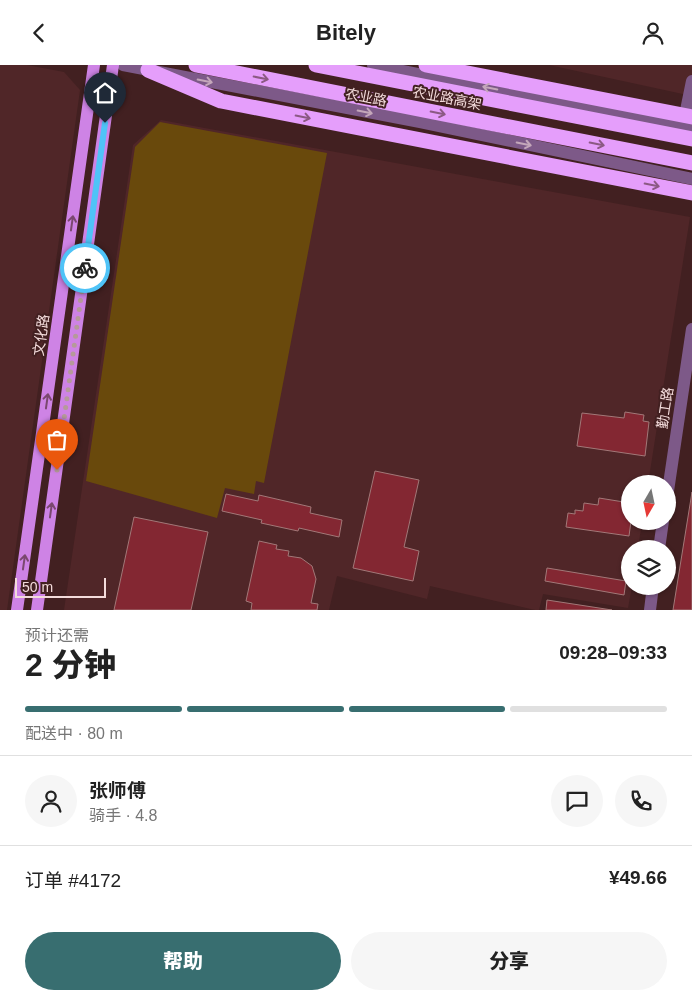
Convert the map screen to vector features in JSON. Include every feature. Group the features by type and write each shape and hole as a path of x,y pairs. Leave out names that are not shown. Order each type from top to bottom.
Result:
{"highway":[{"name":"农业路高架","path":"196,65 692,163"},
{"name":"农业路高架","path":"316,65 692,139"},
{"path":"426,65 689,124"},
{"path":"148,70 221,101 692,193"}],"main road":[{"name":"文化路","path":"17,610 94,65"},
{"path":"37,610 113,65"}],"street":[{"name":"农业路","path":"123,65 420,122 692,179"},
{"path":"373,65 689,124 692,81"},
{"name":"勤工路","path":"670,475 692,329"},
{"path":"650,610 652,595"}],"shaded area":[{"path":"0,65 27,65 64,72 80,90 7,610 0,610"},
{"path":"549,65 692,65 692,96"},
{"path":"161,120 690,217 649,475 621,475 621,530 641,530 639,540 621,540 621,595 630,595 628,608 543,594 539,610 535,610 430,586 427,599 337,576 329,610 64,610 133,145"},
{"path":"160,122 327,153 264,483 256,481 254,494 225,488 217,518 86,481 135,147"}],"building":[{"path":"625,412 644,415 643,421 649,422 645,456 577,446 582,413 624,418"},
{"path":"375,471 419,480 404,547 419,551 413,581 353,568"},
{"path":"692,492 692,610 673,610"},
{"path":"226,494 258,501 259,495 311,507 310,513 342,520 339,537 299,528 298,531 261,523 262,520 222,511"},
{"path":"599,498 621,502 621,530 630,530 629,536 566,527 568,513 575,514 575,510 583,511 584,503 598,505"},
{"path":"134,517 208,532 191,610 114,610"},
{"path":"259,541 277,545 276,549 289,551 288,556 301,558 312,566 316,579 311,603 318,604 317,610 251,610 252,603 246,601"},
{"path":"547,568 621,580 621,594 545,581"},
{"path":"547,600 612,610 546,610"}],"way so far":[{"path":"57,470 85,268"}],"route":[{"path":"85,268 105,123"}]}
